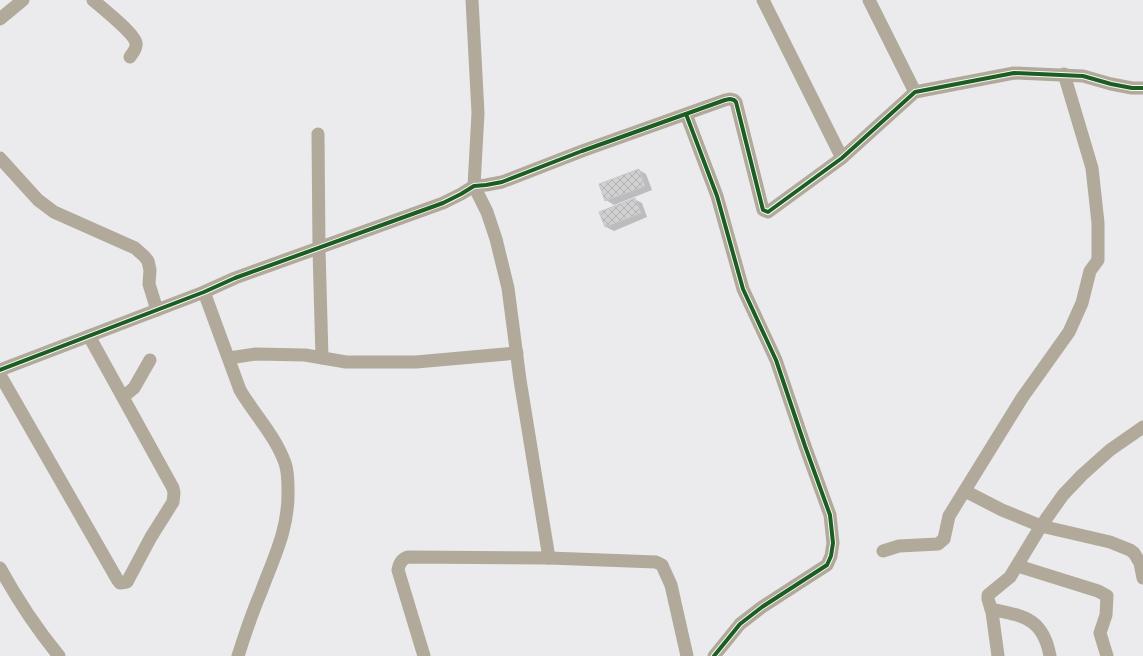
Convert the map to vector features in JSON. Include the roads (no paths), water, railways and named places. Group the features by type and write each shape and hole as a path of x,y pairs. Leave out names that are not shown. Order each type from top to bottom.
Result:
{"street":[{"path":"0,19 23,0"},
{"path":"93,0 134,38 136,49 130,57"},
{"path":"472,0 478,113 474,186 487,212 496,239 508,288 520,380 549,558"},
{"path":"763,0 842,158"},
{"path":"869,0 915,92"},
{"path":"0,370 204,292 235,278 319,249 443,203 474,186 492,185 502,182 725,100 734,100 737,106 762,210 768,212 842,158 915,92 1014,74 1064,74 1083,76 1111,84 1132,88 1143,88"},
{"path":"883,551 899,546 938,544 942,542 949,516 1022,398 1069,332 1082,303 1090,271 1098,260 1096,192 1092,168 1064,74"},
{"path":"686,114 717,196 743,289 776,360 830,515 833,543 832,556 827,565 762,607 740,624 714,656"},
{"path":"318,134 322,358"},
{"path":"0,158 38,200 54,212 135,248 144,256 148,261 149,284 157,310"},
{"path":"204,292 240,390 247,403 276,443 285,464 288,480 287,516 283,535 238,656"},
{"path":"0,375 117,579 122,584 126,582 151,537 173,502 174,493 173,488 89,336"},
{"path":"229,358 256,354 298,354 361,362 416,362 517,353"},
{"path":"123,397 134,388 150,360"},
{"path":"998,656 988,595 1010,577 1041,526 1063,495 1082,474 1110,450 1143,427"},
{"path":"965,491 1002,510 1041,526 1110,542 1130,550 1134,553 1140,563 1143,576"},
{"path":"424,656 399,577 399,565 404,558 549,558 611,561 650,560 656,562 662,565 671,585 687,656"},
{"path":"1018,566 1106,594 1106,615 1100,635 1107,656"},
{"path":"0,568 9,585 39,631 59,656"},
{"path":"991,609 1011,613 1031,620 1042,632 1050,656"}]}
